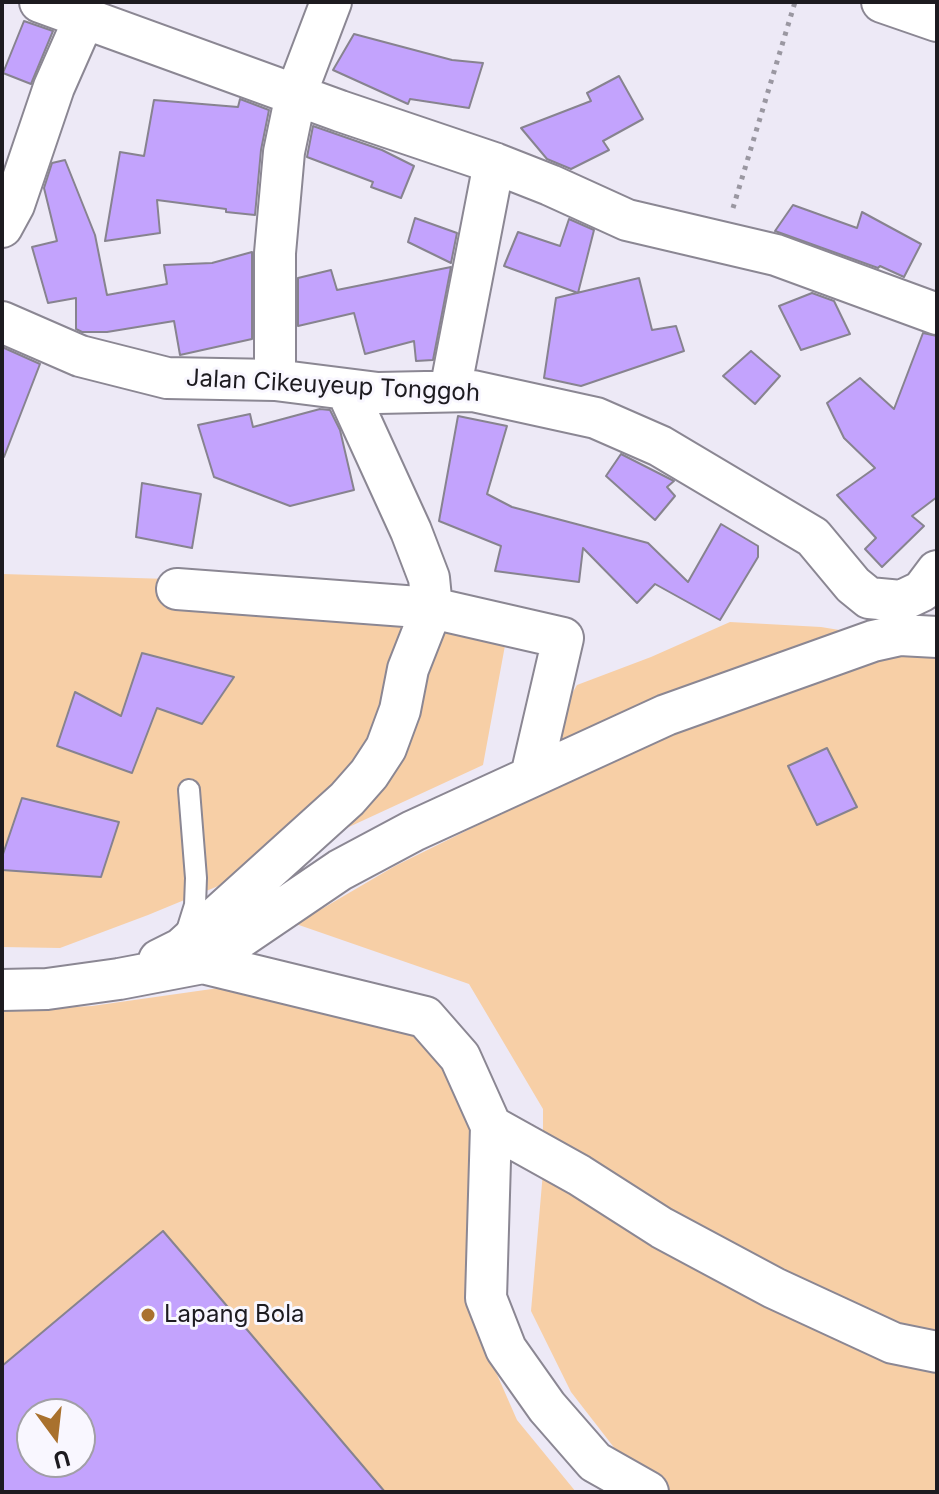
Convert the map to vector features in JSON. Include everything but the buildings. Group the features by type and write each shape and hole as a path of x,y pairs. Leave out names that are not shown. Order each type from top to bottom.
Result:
{"street":[{"path":"40,2 494,163 627,220 776,255 937,314"},
{"path":"275,380 275,253 284,152 296,94 331,2"},
{"path":"882,2 937,21"},
{"path":"2,227 14,205 54,87 84,19"},
{"path":"450,391 494,163"},
{"name":"Jalan Cikeuyeup Tonggoh","path":"2,322 80,356 167,378 275,380 378,393 473,391 596,418 660,446 813,537 853,585 869,598 901,601 922,591 937,571"},
{"path":"192,956 369,774 386,748 400,710 408,669 432,608 429,578 411,531 347,391"},
{"path":"177,589 432,608 563,638 531,776"},
{"path":"2,990 47,989 119,979 192,956 413,831 666,715 873,641 900,635 937,637"},
{"path":"192,956 425,1017 460,1057 491,1126 486,1298 506,1349 547,1407 595,1462 648,1492"},
{"path":"491,1126 579,1175 662,1228 774,1288 893,1343 937,1352"}],"lane":[{"path":"189,790 196,878 192,956"}],"path":[{"path":"723,241 795,2"}],"shaded area":[{"path":"2,574 169,579 506,640 483,765 245,875 148,915 60,948 2,947"},
{"path":"730,622 821,627 937,646 937,1492 674,1492 633,1472 571,1392 531,1311 543,1172 543,1109 469,984 296,924 395,866 478,825 531,780 543,744 577,685"},
{"path":"233,986 422,1024 485,1118 483,1185 470,1313 517,1420 576,1492 2,1492 2,1011 92,1006"}],"place":[{"name":"Lapang Bola","path":"148,1315"}]}
